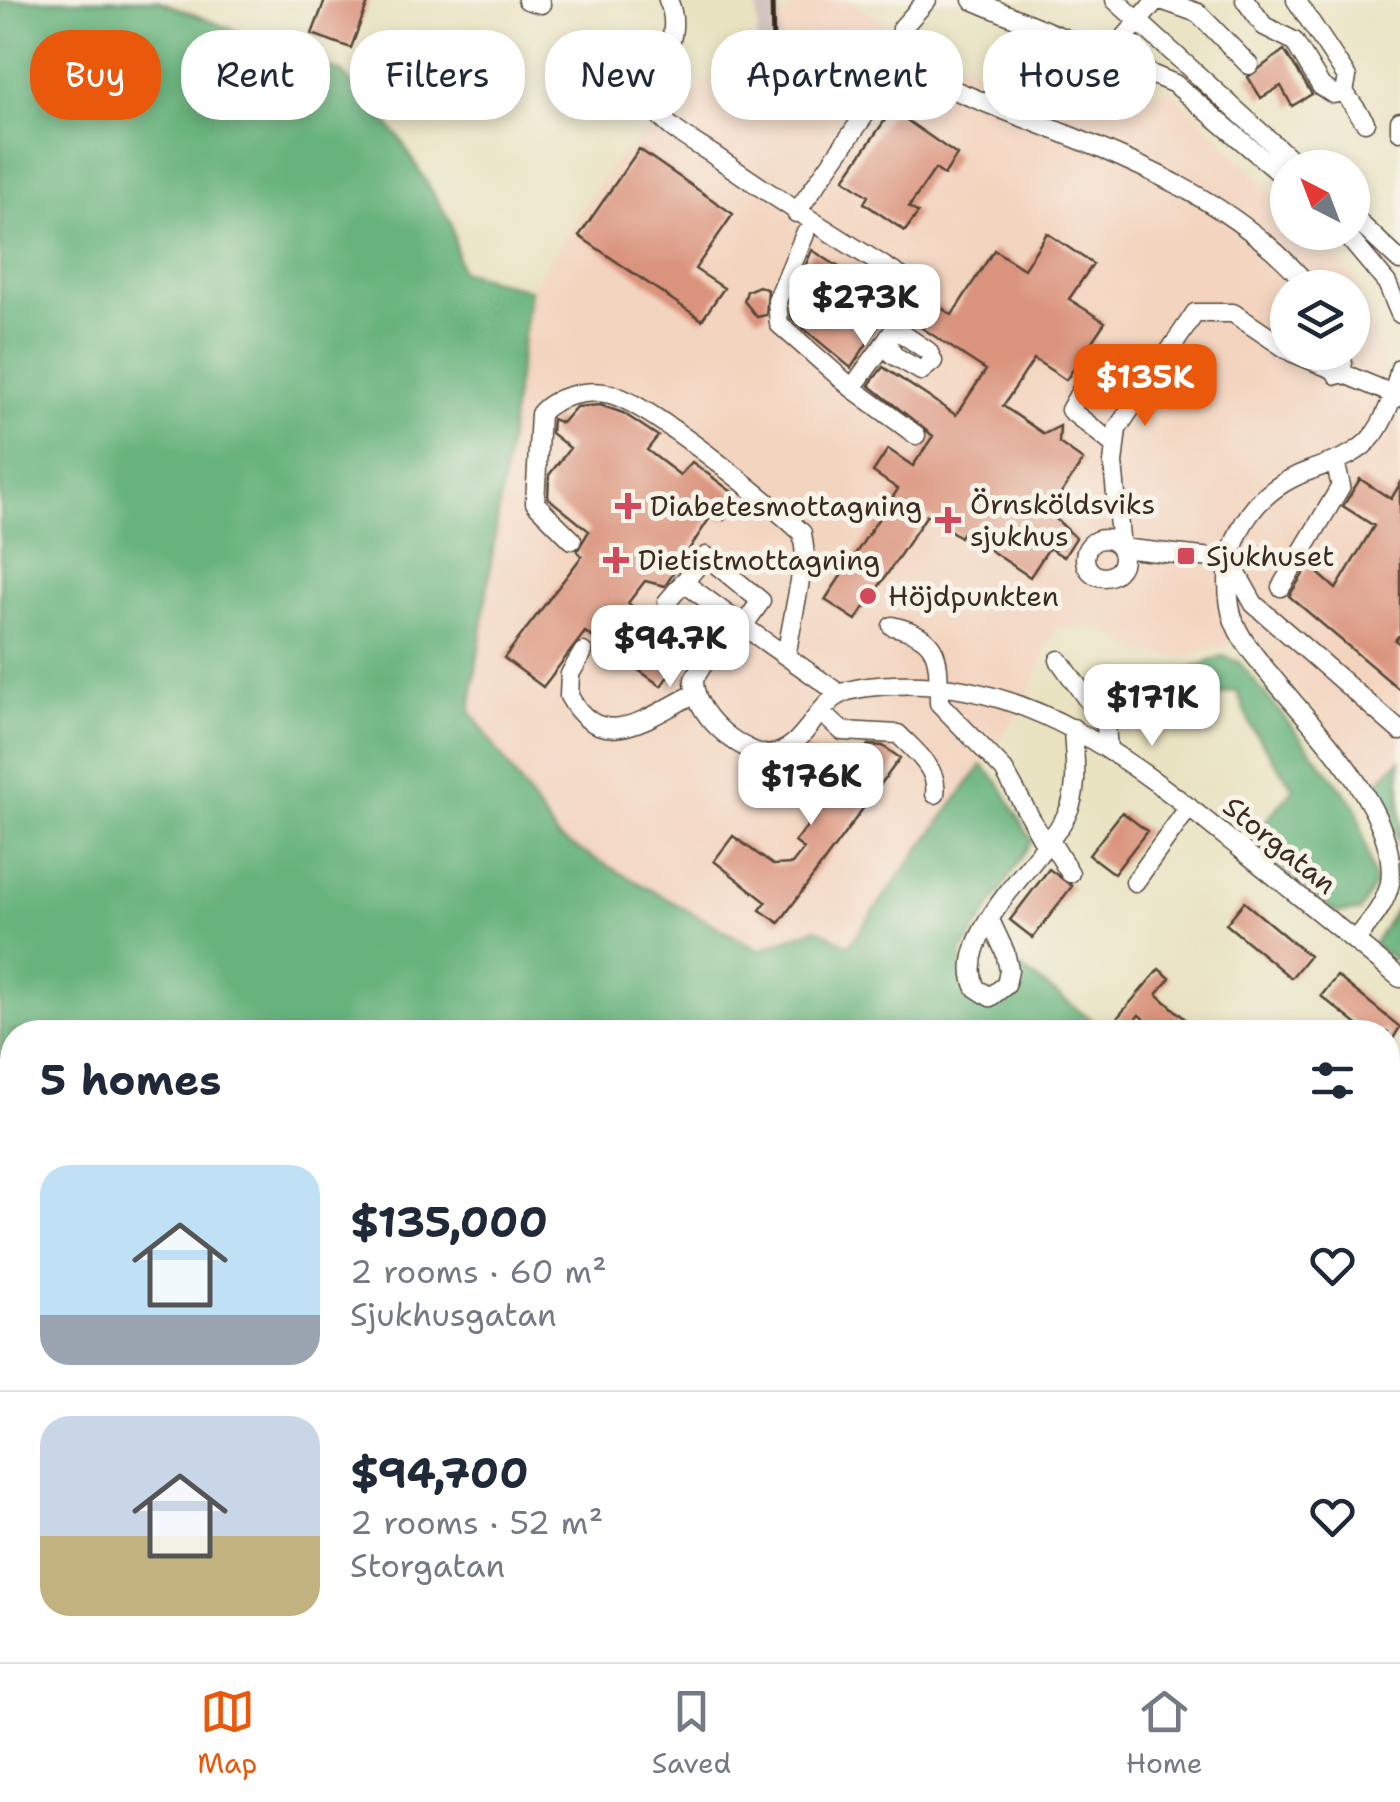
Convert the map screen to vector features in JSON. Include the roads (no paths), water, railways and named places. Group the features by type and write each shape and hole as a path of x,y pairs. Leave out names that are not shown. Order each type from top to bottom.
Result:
{"street":[{"path":"668,0 676,31 652,94 655,109 676,130 796,213 921,290 852,388"},
{"path":"902,30 927,0"},
{"path":"972,0 1049,30"},
{"path":"1115,0 1280,150"},
{"path":"1129,30 1158,0 1198,12 1249,65"},
{"path":"1246,0 1264,26 1294,41 1325,90 1344,92"},
{"path":"1296,0 1347,77 1344,92 1365,122"},
{"path":"1156,75 1175,84 1270,165"},
{"path":"963,96 1154,171 1274,252 1292,270"},
{"path":"796,213 861,120"},
{"path":"1400,122 1400,131"},
{"path":"1370,233 1400,261"},
{"path":"805,234 777,301 779,324 852,388 916,435"},
{"path":"1359,250 1386,283 1400,314"},
{"path":"1230,560 1121,548 1113,444 1132,405 1195,314 1219,310 1233,313 1270,338"},
{"path":"1355,941 1386,895 1392,870 1387,845 1356,780 1240,634 1229,604 1230,560 1234,538 1261,498 1282,482 1335,462 1370,440 1396,396 1400,368"},
{"path":"1328,370 1396,396"},
{"path":"1336,374 1339,370"},
{"path":"1083,387 1070,410 1113,444"},
{"path":"572,540 535,504 540,414 548,404 564,397 607,393 640,406 802,534 805,554 786,656"},
{"path":"1281,587 1340,486 1335,462"},
{"path":"683,582 719,608 743,626 840,694 792,746 778,754 760,754 722,730 696,693 698,667 724,633 743,626 760,600 706,556 683,582 667,602 675,618 692,621 719,608"},
{"path":"1230,560 1254,604 1400,731"},
{"path":"892,626 910,630 934,648 940,662 939,703 1004,770 1070,874"},
{"path":"584,652 570,674 568,696 594,724 610,729 632,725 696,693"},
{"path":"1060,660 1106,726 1108,748"},
{"name":"Storgatan","path":"840,694 894,685 938,688 1002,698 1073,728 1108,748 1189,807 1400,978"},
{"path":"822,714 842,731 898,734 928,766 937,786 935,794"},
{"path":"990,920 1066,818 1074,793 1073,728"},
{"path":"1134,882 1189,807"}],"railway":[{"path":"772,0 773,30"}],"place":[{"name":"Diabetesmottagning","path":"628,506"},
{"name":"Örnsköldsviks sjukhus","path":"948,520"},
{"name":"Sjukhuset","path":"1186,556"},
{"name":"Dietistmottagning","path":"616,560"},
{"name":"Höjdpunkten","path":"868,596"}]}
